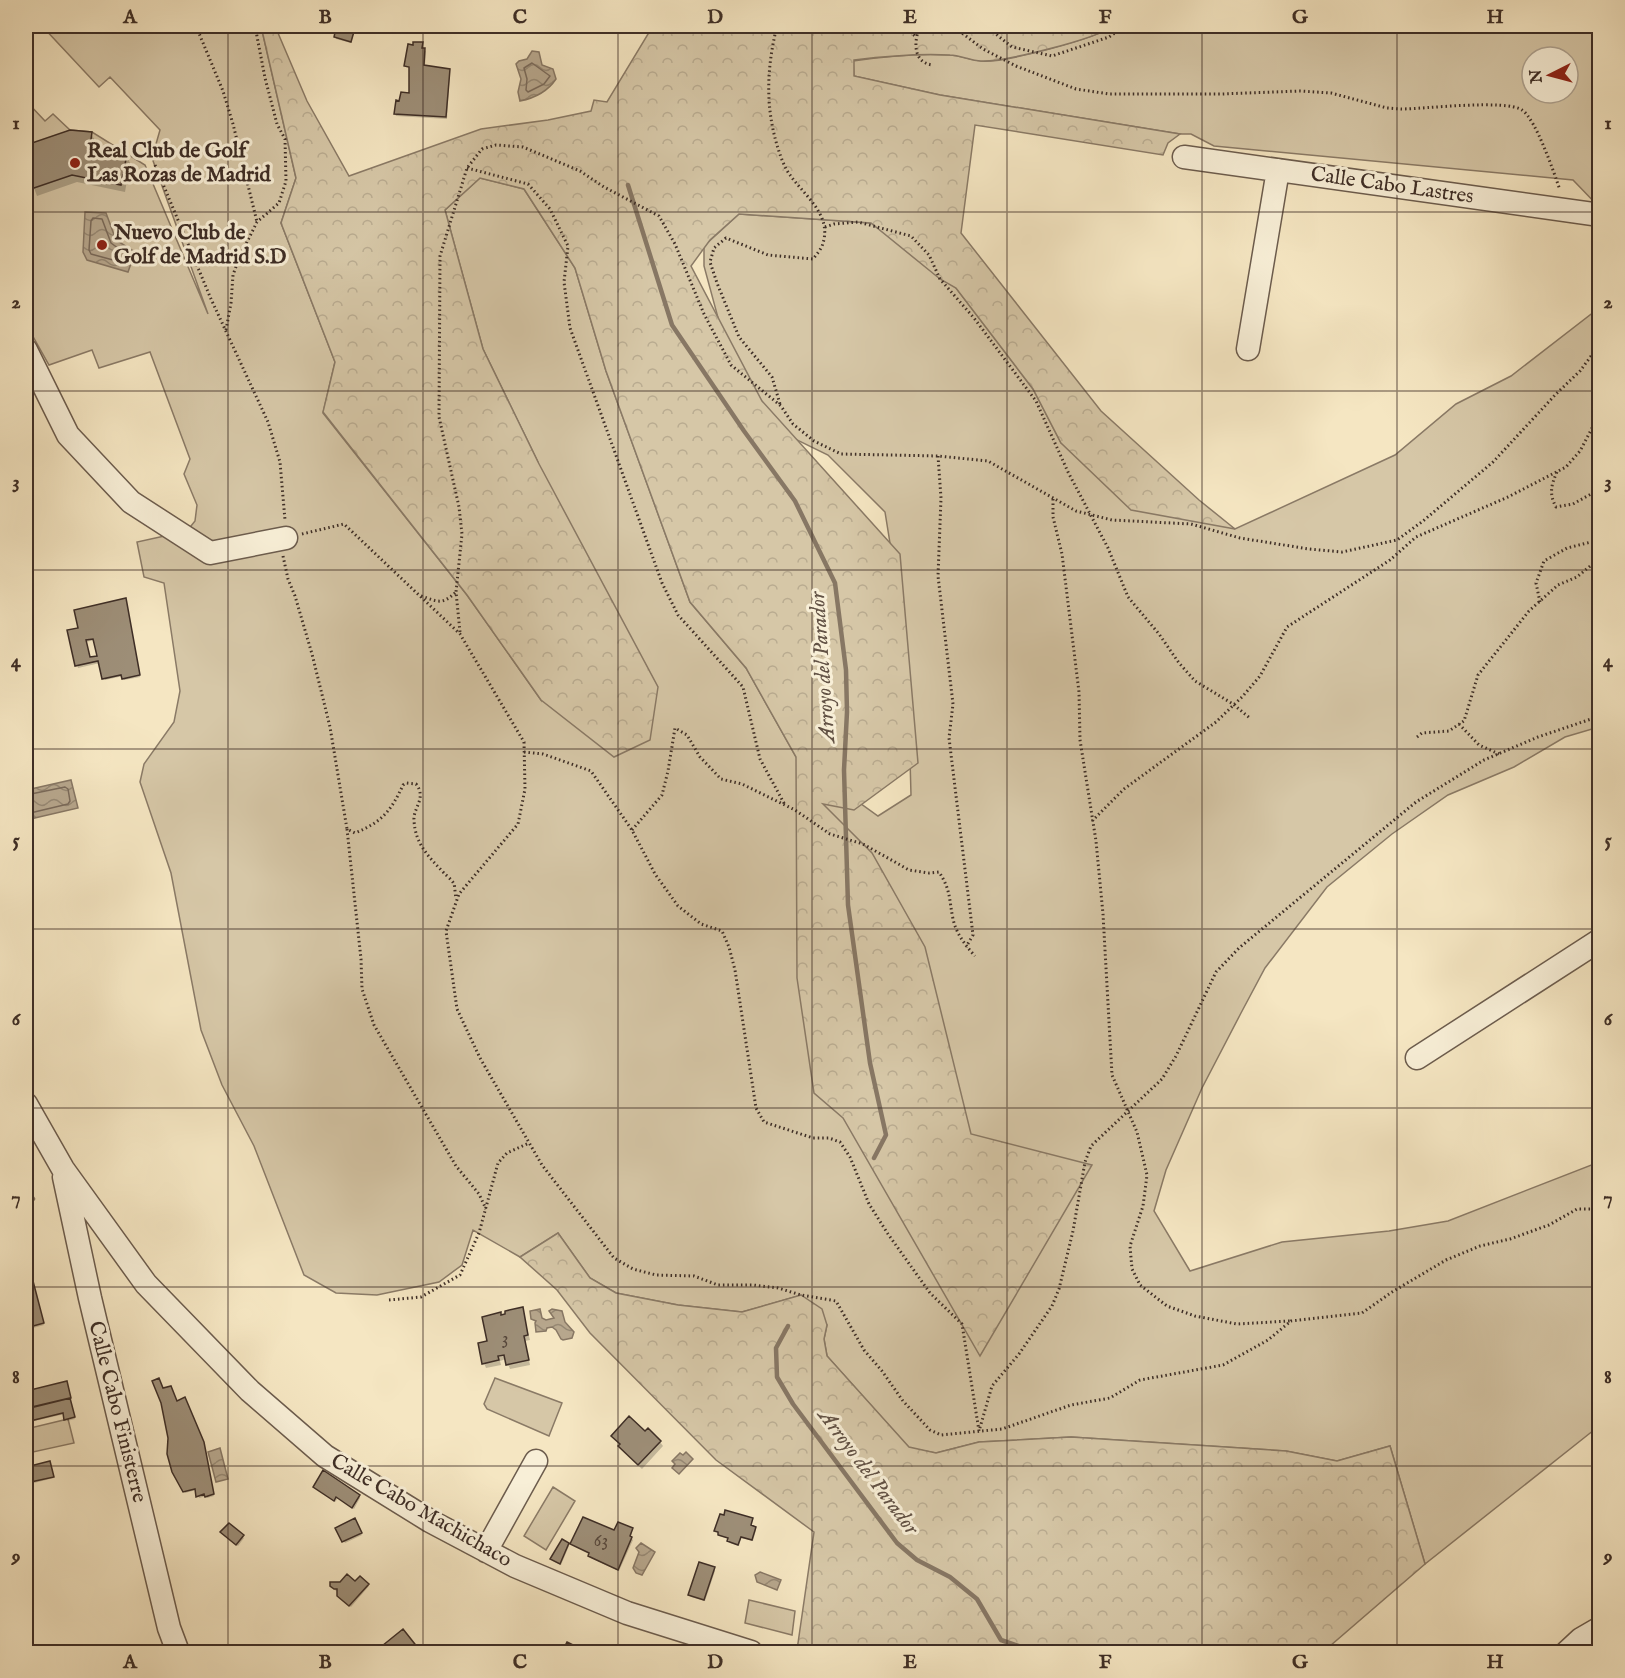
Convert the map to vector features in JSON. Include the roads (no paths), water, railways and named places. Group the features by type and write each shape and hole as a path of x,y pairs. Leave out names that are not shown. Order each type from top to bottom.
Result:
{"street":[{"name":"Calle Cabo Lastres","path":"1184,157 1599,215"},
{"path":"1248,349 1278,170"},
{"path":"26,350 68,435 131,502 210,554 286,538"},
{"path":"1418,1058 1599,940"},
{"name":"Calle Cabo Machichaco","path":"26,1104 63,1169 146,1284 250,1391 325,1456 430,1521 515,1566 627,1613 750,1652"},
{"name":"Calle Cabo Finisterre","path":"63,1169 90,1298 169,1628 178,1653"},
{"path":"486,1551 536,1461"},
{"path":"1567,1653 1581,1639 1599,1628"}],"water":[{"path":"532,51 539,52 542,65 553,69 556,79 541,93 520,101 518,92 521,79 516,64 527,59"},
{"path":"85,212 106,213 116,240 135,252 128,272 87,260 83,252"},
{"path":"71,780 78,808 26,820 26,790"},
{"path":"540,1309 542,1318 546,1320 554,1318 549,1311 552,1309 562,1311 565,1322 574,1332 572,1338 561,1339 552,1327 547,1328 546,1331 536,1332 536,1321 531,1319 530,1311"},
{"path":"220,1448 228,1479 216,1482 208,1452"},
{"path":"686,1452 693,1459 679,1474 672,1468 675,1464 672,1461 680,1453 683,1455"},
{"path":"641,1543 655,1552 642,1575 636,1573 633,1568 639,1552 636,1548"},
{"path":"760,1572 781,1580 777,1590 757,1582 755,1575"}],"waterway":[{"name":"Arroyo del Parador","path":"628,185 672,325 795,501 835,583 846,670 847,712 844,770 848,905 870,1063 886,1135 874,1158"},
{"path":"26,1190 33,1199"},
{"name":"Arroyo del Parador","path":"788,1326 776,1348 777,1377 793,1404 897,1543 917,1560 950,1577 977,1599 1001,1640 1036,1652"}],"place":[{"name":"Real Club de Golf Las Rozas de Madrid","path":"75,163"},
{"name":"Nuevo Club de Golf de Madrid S.D","path":"102,245"}]}
